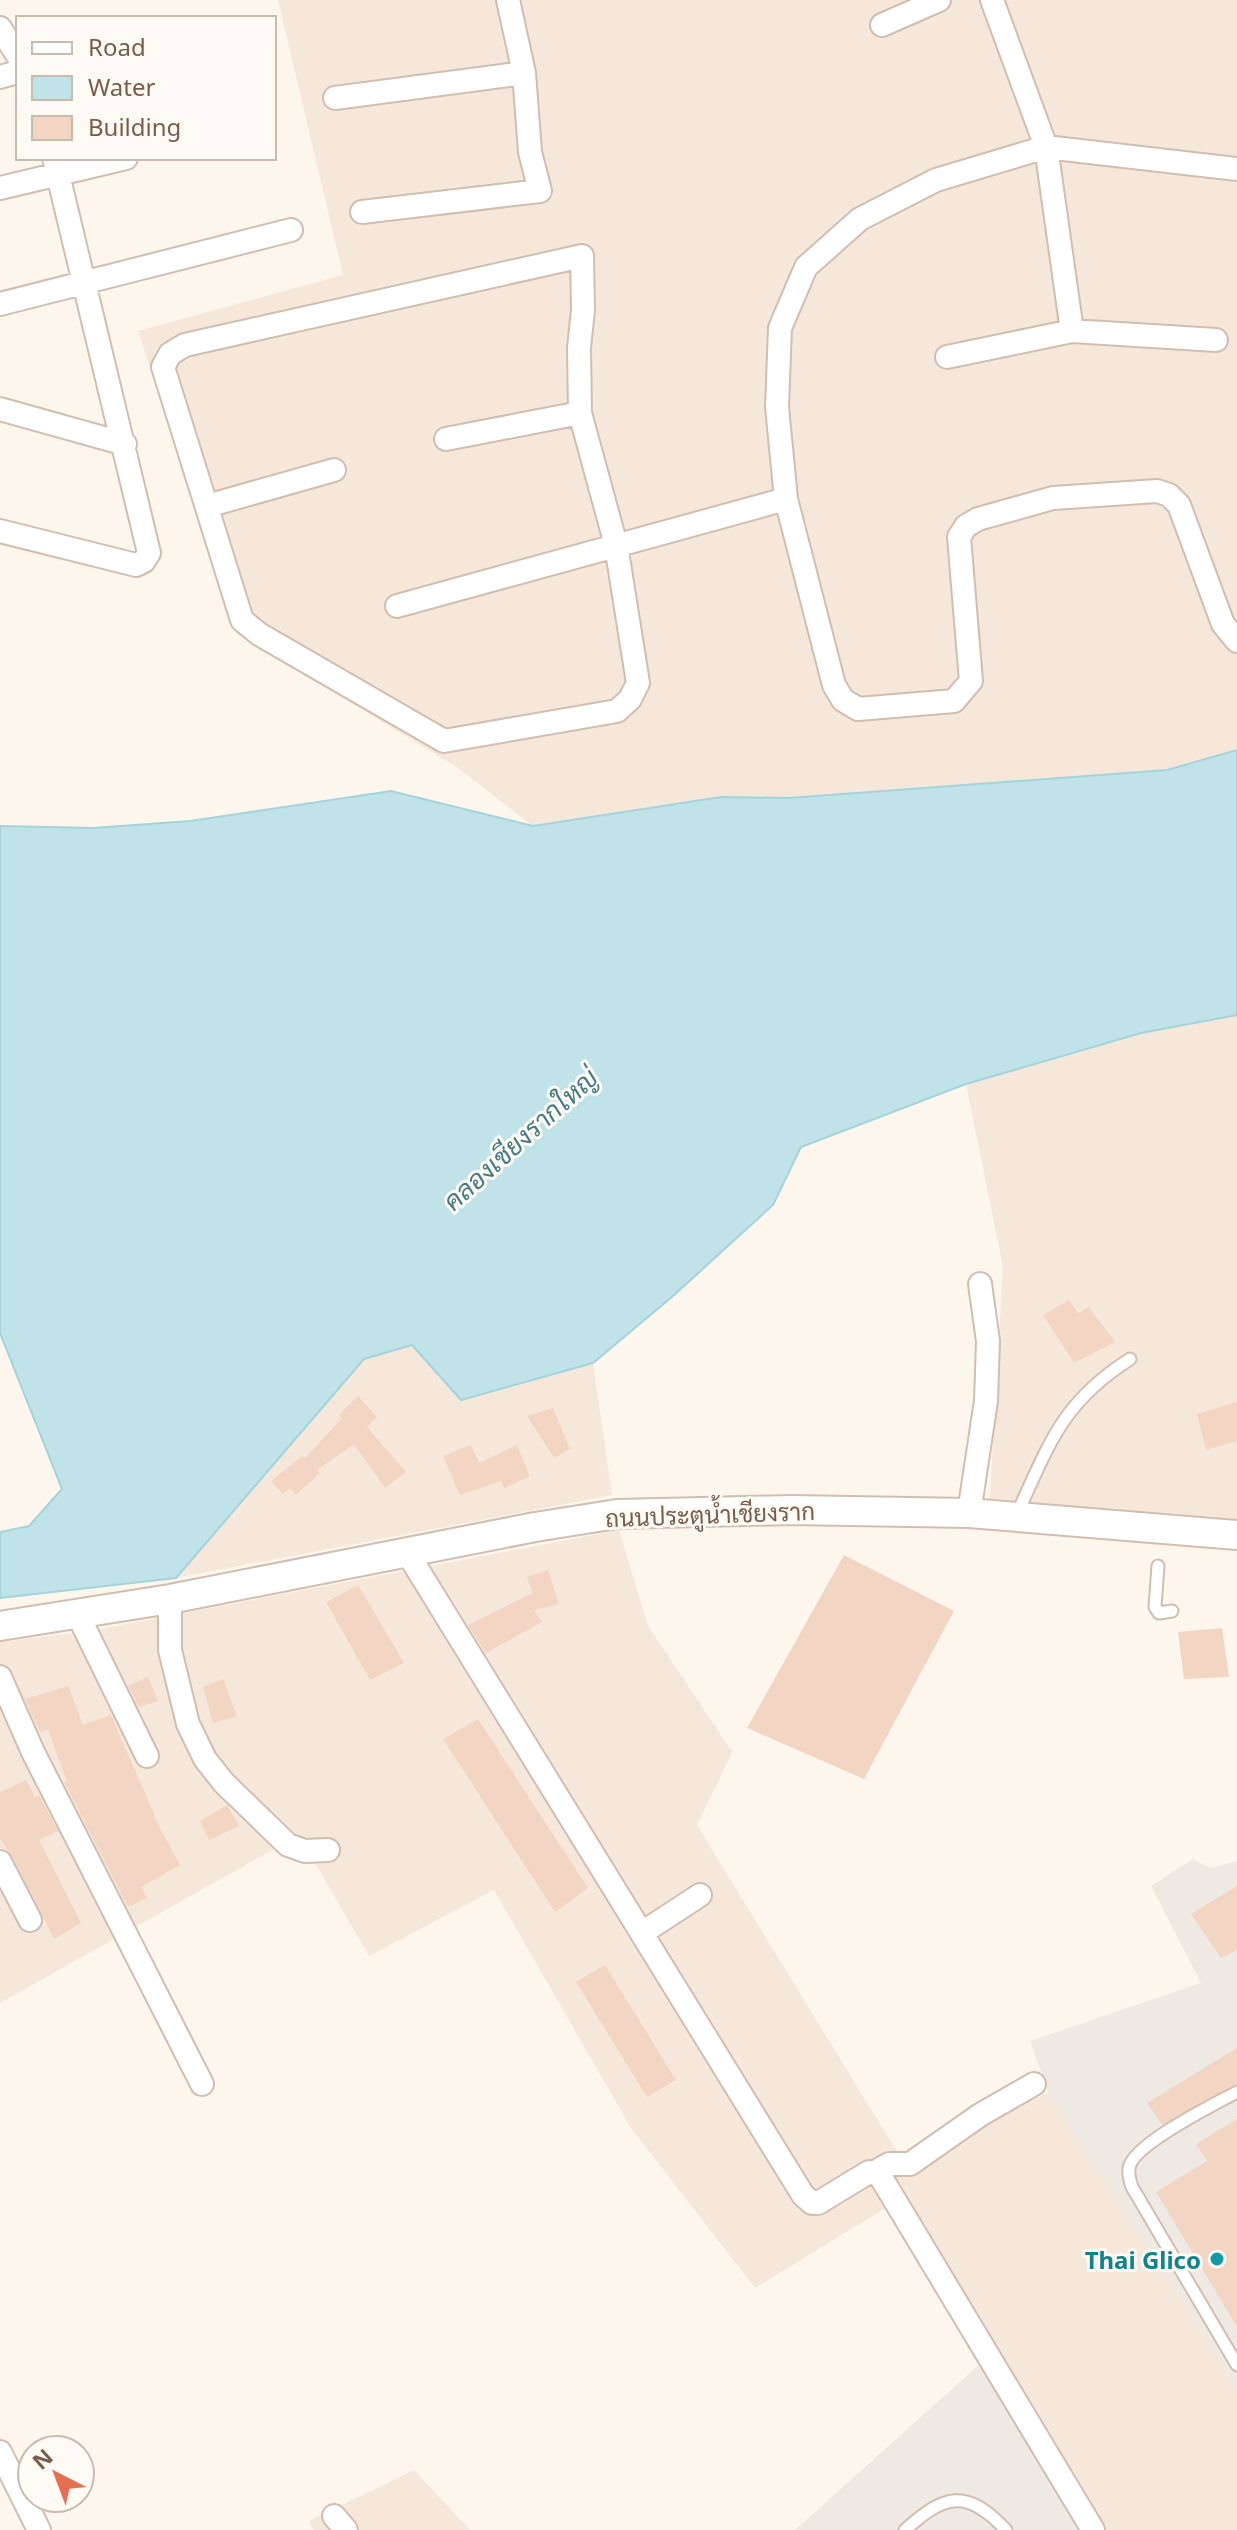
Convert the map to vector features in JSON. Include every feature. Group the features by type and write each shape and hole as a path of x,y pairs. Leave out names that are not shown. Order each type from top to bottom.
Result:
{"street":[{"path":"362,212 540,191 530,152 524,73 508,0"},
{"path":"882,25 939,0"},
{"path":"992,0 1046,147 1072,331"},
{"path":"0,28 16,53"},
{"path":"335,98 524,73"},
{"path":"1237,169 1046,147 936,180 860,219 806,267 780,328 777,407 786,499 834,685 843,700 858,709 954,701 964,692 971,681 959,537 966,526 978,519 1053,498 1157,491 1169,495 1179,505 1223,624 1237,641"},
{"path":"0,188 57,166 109,160"},
{"path":"0,531 136,565 144,561 149,553 57,166"},
{"path":"0,304 291,230"},
{"path":"582,256 580,413 616,545 638,683 630,699 617,711 444,741 259,634 242,620 163,367 170,354 185,345 582,256"},
{"path":"947,357 1072,331 1216,340"},
{"path":"0,409 125,444"},
{"path":"446,439 580,413"},
{"path":"207,506 334,470"},
{"path":"397,606 786,499"},
{"path":"969,1513 986,1401 988,1341 980,1284"},
{"name":"ถนนประตูน้ำเชียงราก","path":"0,1626 170,1599 535,1527 617,1514 791,1510 969,1513 1160,1534 1237,1535"},
{"path":"408,1554 807,2200 818,2203 869,2172 889,2164 910,2164 980,2115 1034,2084"},
{"path":"170,1599 172,1662 188,1724 205,1759 224,1783 288,1845 305,1851 328,1850"},
{"path":"78,1615 147,1756"},
{"path":"0,1677 33,1752 202,2084"},
{"path":"0,1862 30,1920"},
{"path":"642,1933 700,1895"},
{"path":"875,2172 891,2192 1093,2530"},
{"path":"0,2452 39,2530"}],"lane":[{"path":"1015,1516 1057,1427 1083,1395 1107,1373 1130,1359"},
{"path":"1158,1566 1155,1607 1162,1614 1172,1611"},
{"path":"1237,2092 1157,2137 1132,2161 1129,2178 1138,2199 1237,2365"},
{"path":"905,2530 929,2509 949,2499 983,2509 1006,2530"}],"shaded area":[{"path":"278,0 1237,0 1237,750 1167,770 789,798 721,797 533,826 458,768 236,633 138,331 343,275"},
{"path":"1237,1015 1237,1532 989,1510 1003,1267 966,1084 1141,1033"},
{"path":"412,1345 461,1400 593,1363 612,1495 176,1578 364,1358"},
{"path":"619,1530 648,1626 732,1752 697,1825 899,2155 1049,2093 1237,2388 1237,2530 1104,2530 897,2201 755,2288 631,2128 494,1890 369,1956 299,1835 0,2003 0,1642 89,1631"},
{"path":"1193,1859 1210,1868 1237,1861 1237,2388 1049,2093 1030,2041 1201,1983 1151,1886"},
{"path":"992,2353 1104,2530 795,2530"},
{"path":"414,2470 470,2530 313,2530 309,2521"}],"water":[{"name":"คลองเชียงรากใหญ่","path":"1237,750 1237,1015 1141,1033 966,1084 801,1147 773,1205 673,1296 593,1363 461,1400 412,1345 364,1359 176,1578 0,1598 0,1532 29,1526 62,1489 0,1333 0,826 93,828 190,821 391,791 533,826 721,797 789,798 1167,770"}],"building":[{"path":"1069,1300 1078,1313 1089,1307 1115,1342 1074,1363 1043,1315"},
{"path":"358,1396 377,1417 367,1427 406,1472 385,1488 354,1444 317,1470 320,1473 296,1495 290,1488 283,1494 271,1481 302,1456 305,1458"},
{"path":"1237,1402 1237,1441 1206,1450 1197,1414"},
{"path":"553,1408 570,1449 554,1458 527,1416"},
{"path":"471,1445 479,1463 517,1445 530,1476 504,1488 501,1481 460,1495 443,1456"},
{"path":"844,1555 954,1611 864,1779 747,1728"},
{"path":"548,1570 559,1604 534,1610 542,1622 486,1653 468,1625 533,1593 527,1577"},
{"path":"358,1585 404,1663 370,1680 326,1602"},
{"path":"1222,1628 1229,1677 1184,1679 1178,1632"},
{"path":"148,1677 158,1701 139,1707 128,1686"},
{"path":"223,1679 237,1716 213,1723 203,1687"},
{"path":"68,1686 83,1725 111,1715 154,1817 180,1865 141,1887 147,1898 128,1907 64,1782 67,1781 48,1730 40,1732 25,1699"},
{"path":"478,1719 588,1888 555,1912 443,1739"},
{"path":"26,1780 35,1797 39,1795 58,1831 39,1840 81,1923 54,1939 12,1856 0,1839 0,1792"},
{"path":"227,1805 239,1826 209,1840 200,1821"},
{"path":"1237,1886 1237,1950 1221,1958 1191,1914"},
{"path":"605,1965 676,2080 647,2097 576,1982"},
{"path":"1237,2048 1237,2084 1162,2125 1147,2103"},
{"name":"Thai Glico","path":"1237,2119 1237,2327 1156,2192 1207,2161 1196,2144"}],"place":[{"name":"Thai Glico","path":"1217,2259"}]}
